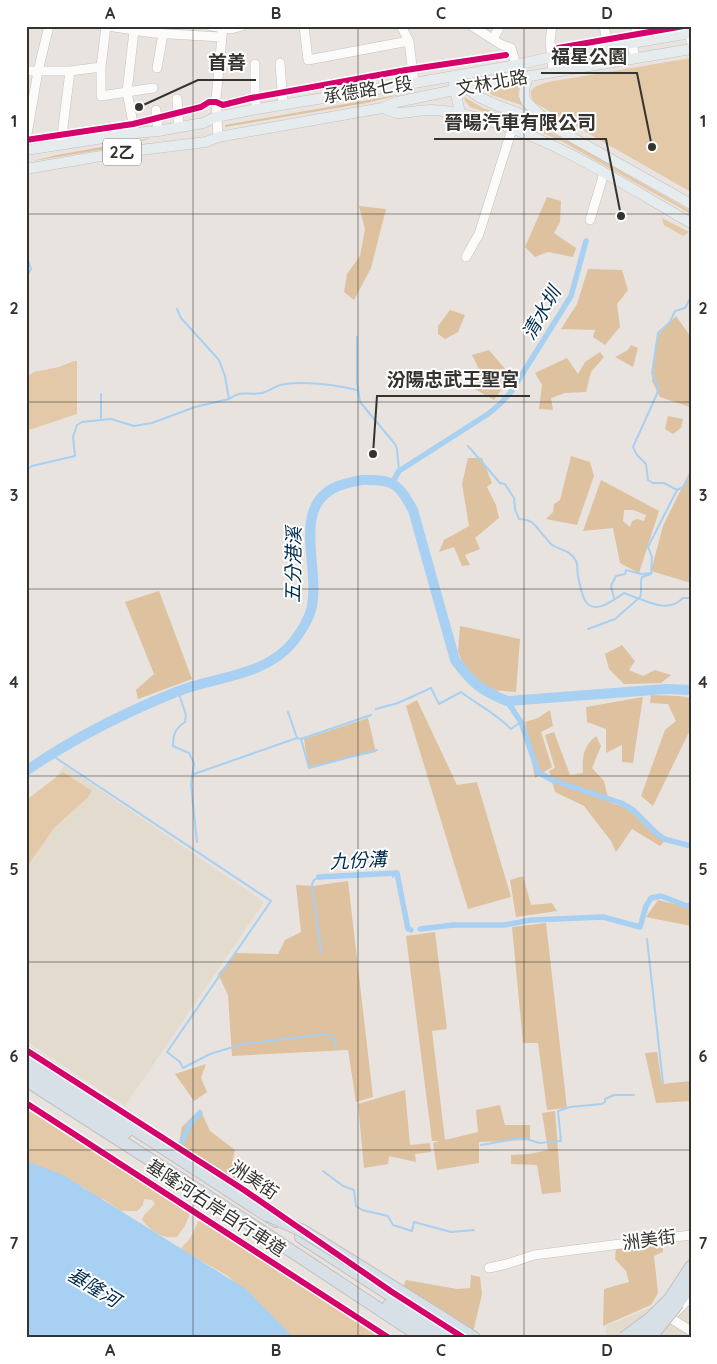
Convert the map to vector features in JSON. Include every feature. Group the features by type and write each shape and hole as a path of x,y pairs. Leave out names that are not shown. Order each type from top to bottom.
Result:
{"highway":[{"path":"26,1058 457,1338"},
{"path":"26,1070 158,1152 201,1172"},
{"path":"26,1080 255,1227 423,1338"},
{"path":"109,1123 171,1173"},
{"path":"268,1215 303,1231 474,1338"},
{"path":"255,1227 285,1239 439,1338"},
{"path":"659,1338 674,1301 691,1267"},
{"path":"641,1338 691,1284"},
{"path":"624,1338 674,1301"},
{"path":"650,1338 674,1301"}],"main road":[{"name":"文林北路","path":"452,76 690,33"},
{"name":"文林北路","path":"382,108 397,102 455,90 691,49"},
{"name":"承德路七段","path":"26,150 61,143 179,128 204,123 216,117 257,109 452,76"},
{"path":"452,76 478,97 550,125 691,204"},
{"path":"452,76 460,114"},
{"path":"529,76 523,94 524,99 542,114 550,125"},
{"name":"承德路七段","path":"26,169 124,152 206,142 218,137 382,108"},
{"name":"2乙","path":"382,108 395,113 432,110 460,114 512,129 556,147 691,223"}],"street":[{"path":"26,140 29,112 49,26"},
{"path":"153,88 101,96 101,68 107,26 134,31 187,31 222,30 242,26"},
{"path":"211,26 222,30"},
{"path":"304,26 308,60 409,41"},
{"path":"401,26 409,41 414,83"},
{"path":"472,26 502,45 512,48 516,65"},
{"path":"493,39 500,26"},
{"path":"552,26 550,41 554,72"},
{"path":"604,26 608,47"},
{"path":"635,58 632,43 638,26"},
{"path":"218,137 216,99 222,30"},
{"path":"134,31 127,92 134,133"},
{"path":"156,31 157,68"},
{"path":"280,63 282,105"},
{"path":"255,64 255,98 257,109"},
{"path":"26,71 70,71 101,68"},
{"path":"61,143 70,71"},
{"path":"177,99 179,128"},
{"path":"156,110 158,131"},
{"path":"466,257 478,234 512,129"},
{"path":"590,220 604,173"},
{"name":"洲美街","path":"26,1050 244,1190 392,1292 464,1338"},
{"name":"洲美街","path":"489,1268 507,1264 534,1254 691,1235"},
{"path":"624,1338 632,1328 660,1311 677,1294 691,1274"},
{"path":"650,1338 691,1296"},
{"path":"660,1311 691,1331"}],"shaded area":[{"path":"625,51 624,54 565,64 565,60"},
{"path":"691,58 691,192 535,103 531,94 533,88 548,82"},
{"path":"519,84 518,97 524,106 492,95 488,91 488,89"},
{"path":"403,94 366,103 225,127 225,125"},
{"path":"464,97 483,108 535,126 565,139 691,211 691,214 563,142 530,127 470,107"},
{"path":"151,138 130,145 33,161 57,155"},
{"path":"547,197 561,201 560,222 554,233 576,248 573,257 548,252 535,257 525,247"},
{"path":"359,206 386,209 371,268 354,300 344,292 347,274 360,256 365,229"},
{"path":"662,218 689,232 683,236 664,225"},
{"path":"588,269 622,270 628,290 617,304 620,327 605,345 593,337 595,330 561,329 577,304"},
{"path":"450,310 465,315 458,332 445,339 438,334 438,326"},
{"path":"676,316 691,337 690,407 660,397 652,381 657,336"},
{"path":"631,345 638,348 633,367 615,357 628,350"},
{"path":"489,350 511,376 494,400 471,387 479,369 472,355"},
{"path":"600,352 604,357 591,372 586,392 565,393 551,398 553,410 539,409 542,385 535,373 567,358 578,374 585,362"},
{"path":"77,361 77,414 26,431 26,381 29,375"},
{"path":"668,416 683,419 681,428 673,434 665,429"},
{"path":"571,456 590,462 594,476 577,525 546,519 553,512 554,504 560,500"},
{"path":"468,458 482,458 492,483 487,487 496,505 499,518 475,538 480,549 465,555 470,565 462,566 454,547 439,552 444,540 469,526 462,484"},
{"path":"689,473 691,475 691,583 651,571 663,526"},
{"path":"601,480 659,511 639,573 620,563 613,528 583,531","holes":["624,510 633,510 646,515 644,521 637,519 632,521 630,527 623,521"]},
{"path":"159,591 192,679 138,699 136,690 154,674 125,602"},
{"path":"460,626 520,639 516,692 489,690 465,670 458,651"},
{"path":"622,645 635,661 629,670 643,676 655,670 671,675 661,683 624,684 609,669 605,654"},
{"path":"651,695 691,698 691,728 653,806 641,796 665,730 676,721 668,704 650,703"},
{"path":"643,697 633,763 622,762 622,745 606,753 606,729 587,722 586,707"},
{"path":"417,700 457,785 477,782 511,897 468,909 406,706"},
{"path":"550,710 553,726 541,732 552,767 535,778 525,722 538,718"},
{"path":"368,718 376,752 308,767 304,739"},
{"path":"554,732 570,775 583,773 584,753 588,744 596,736 601,746 592,768 604,781 609,802 627,808 664,842 660,846 632,829 616,852 611,841 584,806 555,792 549,771 555,768 545,735"},
{"path":"64,765 264,902 125,1106 26,1041 26,801 53,781"},
{"path":"63,772 92,791 87,798 54,828 26,868 26,800"},
{"path":"523,876 531,905 552,903 557,911 516,917 510,880"},
{"path":"348,881 373,1097 356,1102 348,1050 232,1056 228,995 218,974 236,953 278,954 285,940 301,932 296,885 313,886"},
{"path":"658,900 691,908 691,926 646,917"},
{"path":"546,923 567,1108 547,1110 538,1043 523,1043 512,927"},
{"path":"435,932 447,1029 432,1031 445,1140 478,1132 476,1110 500,1105 505,1125 530,1125 530,1140 479,1142 479,1163 437,1170 433,1143 439,1141 432,1141 406,936"},
{"path":"657,1052 662,1084 691,1081 691,1101 656,1103 645,1053"},
{"path":"206,1064 201,1078 207,1092 194,1101 175,1074"},
{"path":"405,1090 410,1145 430,1143 431,1152 415,1154 416,1162 389,1156 388,1164 364,1168 358,1104"},
{"path":"26,1109 190,1213 185,1226 177,1237 162,1236 142,1220 144,1215 155,1204 152,1200 144,1199 143,1205 137,1211 121,1211 103,1199 96,1199 85,1188 30,1163 26,1159"},
{"path":"200,1109 210,1131 235,1150 232,1164 247,1180 244,1187 179,1143 182,1127"},
{"path":"555,1111 561,1192 542,1194 537,1165 511,1164 511,1155 548,1150 542,1113"},
{"path":"199,1220 383,1338 294,1338 228,1276 182,1250 181,1248 189,1240"},
{"path":"662,1242 663,1252 654,1256 658,1293 651,1305 603,1326 604,1289 629,1282 626,1271 615,1259 616,1248"},
{"path":"691,1254 691,1338 606,1338 606,1326 659,1304"},
{"path":"471,1275 480,1277 482,1294 473,1332 403,1287 406,1280 457,1289 470,1288"}],"water":[{"name":"基隆河","path":"26,1161 63,1175 246,1289 294,1338 26,1338"}],"waterway":[{"name":"清水圳","path":"392,483 399,471 488,414 511,392 571,296 586,241"},
{"path":"26,254 31,269 26,277"},
{"path":"26,295 26,300"},
{"path":"677,490 664,483 653,483 648,480 646,464 637,455 633,447 657,394 658,387 652,373 658,333 670,322 675,311 685,308 691,297"},
{"path":"177,309 181,318 219,360 225,376 229,399 242,393 257,394 280,385 298,383 339,386 357,390"},
{"path":"357,337 357,382 360,402 395,444 399,471"},
{"path":"101,394 101,419"},
{"path":"26,470 32,466 75,456 73,437 77,425 82,422 111,419 134,426 152,423 195,407 229,399"},
{"path":"468,446 500,483 505,484 514,498 515,509 519,519 533,523 552,545 574,557 577,563 582,594 590,606 605,605 624,593 637,598"},
{"path":"588,629 615,619 640,597 642,577 651,574 652,557 648,547 677,490 683,487 691,475"},
{"name":"五分港溪","path":"26,771 80,737 137,709 176,692 254,669 282,654 306,623 311,610 313,577 310,540 311,523 315,508 323,495 338,486 363,480 389,482 399,489 413,510 455,660 466,675 483,689 507,701 666,689 691,690"},
{"path":"614,598 611,586 616,576 625,574 626,570 641,574 652,573"},
{"path":"640,599 657,605 668,606 683,598 691,598"},
{"name":"九份溝","path":"376,709 398,703 431,688 439,704 461,692 494,714 511,729 521,722"},
{"path":"178,691 186,715 185,722 175,732 173,746 189,753 194,763 191,785 197,842"},
{"path":"507,701 521,722 538,772 552,780 621,803 633,810 664,839 691,846"},
{"path":"288,712 297,738"},
{"path":"194,774 297,738 301,739 371,715"},
{"path":"301,739 309,768 377,750"},
{"path":"50,754 271,901 167,1052 180,1062 183,1068 210,1054 243,1044 327,1034 335,1039 336,1048"},
{"name":"九份溝","path":"393,877 395,871"},
{"name":"九份溝","path":"319,877 397,873 408,929 411,930"},
{"path":"319,877 312,884 321,952"},
{"path":"420,929 453,925 504,925 532,920 603,917 640,927 646,906 651,898 661,896 687,906 691,905"},
{"path":"647,939 663,1083"},
{"path":"481,1145 516,1139 527,1139 539,1143 561,1141 558,1111 570,1107 602,1104 605,1102 605,1099 614,1095 634,1095"},
{"path":"182,1142 190,1124 200,1113"},
{"path":"323,1171 343,1186 354,1190 356,1206 362,1210 388,1216 393,1225 412,1231 414,1222 451,1232 474,1230"}],"cycle path":[{"path":"558,48 684,26"},
{"path":"26,140 133,124 201,107 209,102 223,105 251,98 406,70 506,55"},
{"path":"26,1050 244,1190 392,1292 464,1338"},
{"name":"基隆河右岸自行車道","path":"26,1103 389,1338"}],"place":[{"name":"首善","path":"139,107"},
{"name":"福星公園","path":"652,147"},
{"name":"晉暘汽車有限公司","path":"621,216"},
{"name":"汾陽忠武王聖宮","path":"373,454"}]}
